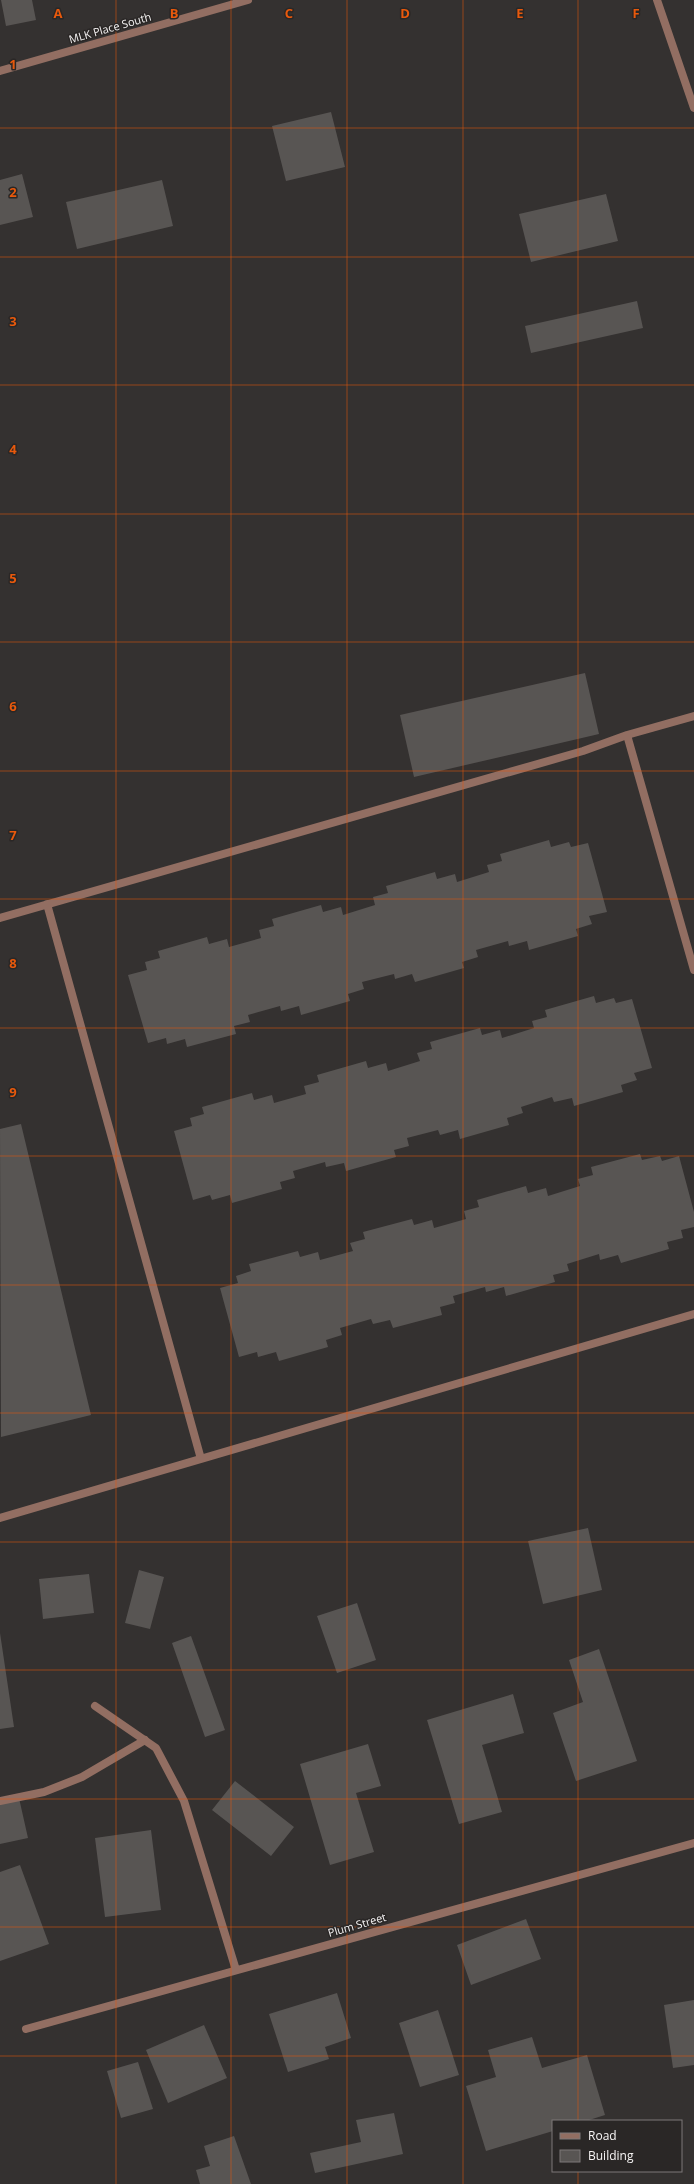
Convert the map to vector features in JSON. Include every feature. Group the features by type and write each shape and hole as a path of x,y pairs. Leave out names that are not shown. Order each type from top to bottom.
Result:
{"street":[{"name":"MLK Place South","path":"0,71 248,0"},
{"path":"657,0 694,108"},
{"path":"0,918 583,751 626,735 694,716"},
{"path":"626,735 694,970"},
{"path":"47,904 201,1459"},
{"path":"0,1518 694,1314"},
{"path":"95,1706 156,1748 184,1801 236,1970"},
{"path":"0,1801 44,1792 82,1777 145,1740"},
{"name":"Plum Street","path":"26,2029 694,1843"}],"building":[{"path":"1,0 32,0 36,20 6,26"},
{"path":"331,112 345,167 286,181 272,126"},
{"path":"22,174 33,217 0,225 0,180"},
{"path":"162,180 173,226 77,249 66,202"},
{"path":"606,194 618,241 531,262 519,214"},
{"path":"637,301 643,328 531,353 525,326"},
{"path":"585,673 599,734 414,777 400,715"},
{"path":"549,840 551,847 569,842 571,847 588,843 607,912 589,916 592,924 576,929 578,936 529,950 527,941 509,946 508,941 476,950 478,957 462,962 464,968 415,982 412,974 395,979 394,974 362,982 364,989 348,994 350,1001 301,1015 299,1006 281,1011 280,1006 248,1015 250,1022 234,1026 236,1034 187,1047 185,1039 167,1044 166,1038 148,1043 128,975 147,970 145,962 160,958 158,951 207,937 209,944 227,939 229,947 261,938 259,930 274,926 272,919 321,905 323,912 341,907 343,915 375,905 373,897 388,893 386,886 435,872 437,879 455,874 457,882 489,872 487,865 502,861 500,854"},
{"path":"594,996 596,1003 614,998 616,1003 632,999 652,1068 634,1073 637,1080 621,1085 623,1092 574,1106 572,1098 554,1102 552,1097 521,1107 523,1113 507,1118 509,1125 460,1139 458,1130 440,1135 438,1130 407,1138 409,1146 394,1150 396,1157 346,1171 344,1163 326,1167 325,1162 293,1171 295,1178 280,1182 282,1189 232,1203 230,1195 212,1200 210,1195 193,1200 174,1131 192,1126 190,1118 204,1114 202,1107 252,1093 254,1100 272,1095 274,1103 306,1094 304,1086 319,1082 317,1075 366,1061 368,1068 386,1063 388,1071 420,1061 417,1053 432,1049 430,1042 480,1028 482,1035 500,1030 502,1038 534,1028 532,1021 547,1017 545,1010"},
{"path":"21,1124 91,1415 1,1437 0,1129"},
{"path":"640,1154 642,1160 660,1156 662,1161 679,1156 694,1212 694,1227 681,1230 683,1238 667,1242 669,1249 621,1263 618,1255 600,1260 599,1254 567,1264 569,1271 553,1275 555,1282 506,1296 504,1287 486,1292 485,1287 453,1296 455,1303 440,1307 442,1315 393,1328 390,1320 373,1324 371,1319 340,1328 342,1335 326,1340 328,1347 279,1361 276,1352 258,1357 257,1352 239,1357 220,1288 238,1283 236,1276 251,1271 249,1264 298,1251 300,1257 318,1252 320,1260 353,1251 350,1243 365,1239 363,1232 412,1219 414,1225 432,1220 434,1228 466,1219 464,1211 479,1207 477,1200 526,1186 528,1193 546,1188 548,1196 580,1186 578,1179 593,1175 591,1167"},
{"path":"588,1528 602,1590 543,1604 528,1541"},
{"path":"139,1570 164,1577 150,1629 125,1623"},
{"path":"89,1574 94,1613 43,1619 39,1579"},
{"path":"357,1603 376,1660 337,1673 317,1616"},
{"path":"0,1633 14,1727 0,1729"},
{"path":"191,1636 225,1730 205,1737 172,1643"},
{"path":"599,1649 637,1761 576,1781 553,1713 583,1702 569,1660"},
{"path":"513,1694 524,1733 482,1745 502,1812 459,1824 427,1720"},
{"path":"368,1744 381,1786 356,1793 374,1852 330,1865 300,1764"},
{"path":"235,1781 294,1827 271,1856 212,1810"},
{"path":"19,1798 28,1838 0,1844 0,1802"},
{"path":"151,1830 161,1910 105,1917 95,1838"},
{"path":"20,1865 49,1944 0,1961 0,1872"},
{"path":"526,1919 541,1959 471,1985 457,1945"},
{"path":"337,1993 351,2038 325,2047 329,2059 288,2072 269,2014"},
{"path":"694,2000 694,2065 673,2068 664,2005"},
{"path":"438,2010 459,2075 420,2087 399,2023"},
{"path":"204,2025 227,2078 168,2103 146,2050"},
{"path":"532,2037 542,2068 587,2055 605,2115 589,2120 552,2120 552,2131 486,2151 466,2086 496,2077 488,2050"},
{"path":"138,2062 153,2109 121,2118 107,2071"},
{"path":"394,2113 403,2154 315,2173 310,2153 361,2142 356,2120"},
{"path":"234,2136 251,2184 200,2184 196,2170 210,2166 204,2146"}]}
